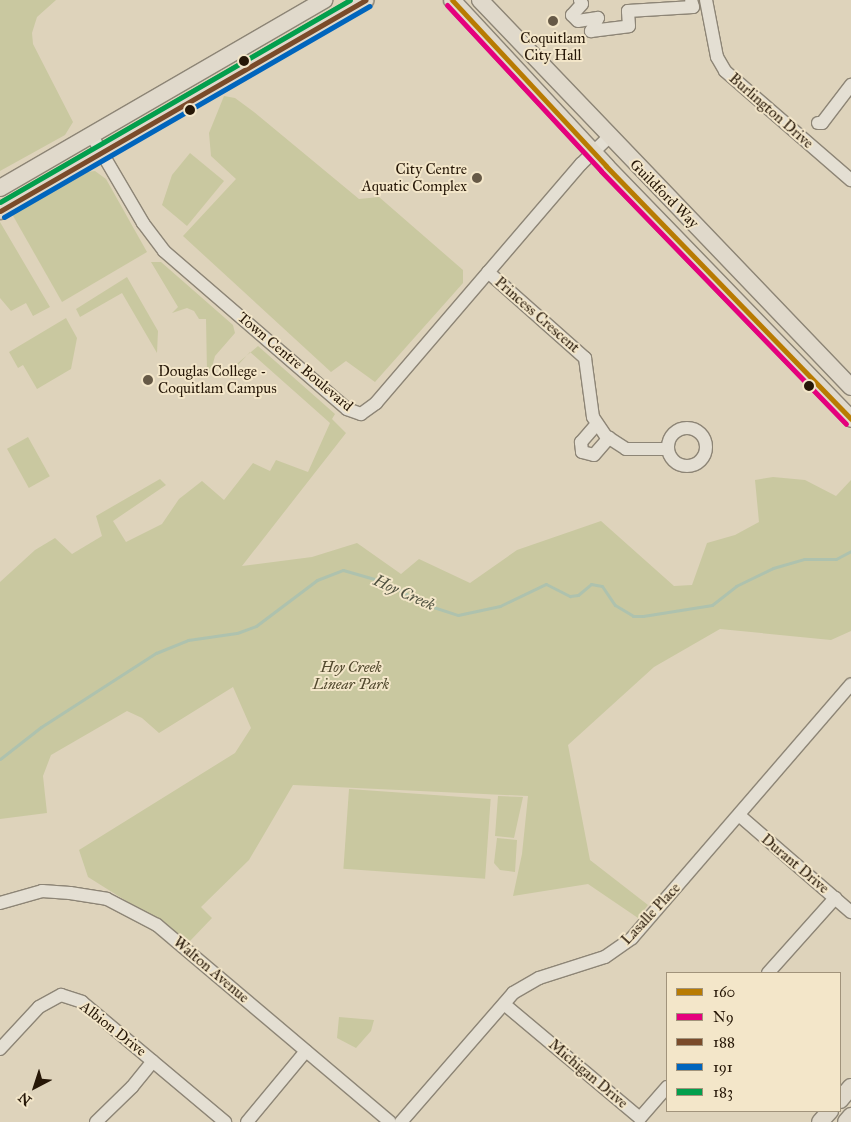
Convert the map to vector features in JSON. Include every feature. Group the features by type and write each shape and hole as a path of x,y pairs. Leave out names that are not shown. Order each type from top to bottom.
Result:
{"main road":[{"path":"0,188 324,0"},
{"path":"0,211 365,0"},
{"name":"Guildford Way","path":"452,0 593,151 851,419"},
{"name":"Guildford Way","path":"480,0 851,387"},
{"path":"841,1099 851,1087"},
{"path":"820,1122 829,1112"},
{"path":"846,1122 851,1116"}],"street":[{"path":"580,0 582,4 572,15 578,20 598,18 592,31 629,26 628,12 692,7 691,0"},
{"name":"Burlington Drive","path":"706,0 720,65 851,180"},
{"path":"804,139 818,122 817,118 827,106 832,107 851,85"},
{"name":"Town Centre Boulevard","path":"92,136 147,229 164,251 354,413 365,413 375,404 593,151 609,136"},
{"name":"Princess Crescent","path":"488,272 585,358 596,425"},
{"path":"609,438 594,455 582,452 581,442 596,425 609,438 626,449 668,449"},
{"name":"Lasalle Place","path":"400,1122 513,993 539,978 590,963 626,942 740,816 851,684"},
{"name":"Durant Drive","path":"740,816 851,912"},
{"name":"Walton Avenue","path":"0,902 42,891 107,899 157,925 390,1122"},
{"path":"769,972 835,898"},
{"name":"Albion Drive","path":"0,1049 39,1007 61,995 82,1002 225,1122"},
{"name":"Michigan Drive","path":"504,1004 640,1118 666,1088"},
{"path":"247,1122 306,1051"},
{"path":"96,1122 153,1061"}],"green space":[{"path":"0,0 56,0 37,17 32,33 33,44 73,122 65,135 0,171"},
{"path":"224,96 235,98 254,112 359,199 379,197 463,270 463,283 375,382 346,361 331,372 183,236 236,179 211,156 209,133"},
{"path":"190,153 224,181 187,226 162,205 172,175"},
{"path":"95,171 106,179 147,252 62,302 12,214 86,172"},
{"path":"0,222 50,307 33,316 26,303 11,311 0,298"},
{"path":"151,262 161,262 233,325 235,333 215,356 211,371 207,372 206,319 199,319 194,311 187,308 172,313 178,307"},
{"path":"127,277 158,331 157,353 122,293 80,317 76,309"},
{"path":"66,318 77,338 71,369 37,389 23,365 18,368 9,352"},
{"name":"Hoy Creek Linear Park","path":"258,346 335,414 332,419 346,433 242,566 312,557 357,543 401,574 419,559 470,583 517,550 601,521 674,586 692,585 707,543 735,535 759,522 755,480 773,477 805,480 836,496 851,480 851,631 831,640 720,629 654,667 568,745 590,860 648,905 638,918 588,884 513,896 522,854 528,796 293,785 249,860 201,907 212,918 190,941 88,877 79,850 235,753 251,728 233,687 159,733 142,718 127,711 51,755 43,776 47,813 0,819 0,582 35,550 55,538 72,554 102,536 96,516 160,479 166,485 113,521 126,542 162,524 179,499 202,481 224,500 253,463 270,471 276,460 308,472 330,423 250,352"},
{"path":"247,355 227,377 232,368"},
{"path":"28,437 50,476 29,488 7,449"},
{"path":"349,789 491,799 485,879 343,869"},
{"path":"498,796 523,797 514,838 495,836"},
{"path":"497,838 517,840 515,872 500,870 494,863"},
{"path":"339,1017 374,1020 371,1031 356,1048 337,1038"}],"waterway":[{"name":"Hoy Creek","path":"0,759 41,727 156,653 188,640 237,633 256,626 317,580 343,570 388,583 421,603 458,615 500,606 546,584 570,596 578,595 591,584 602,586 615,605 633,616 643,616 712,605 736,586 773,568 804,559 836,559 851,551"}],"transit line":[{"name":"183","path":"0,202 350,0"},
{"name":"188","path":"0,211 365,0"},
{"name":"160","path":"452,0 606,166 851,419"},
{"name":"N9","path":"447,5 601,171 846,424"},
{"name":"191","path":"4,217 369,6"}],"place":[{"name":"Coquitlam City Hall","path":"553,21"},
{"name":"City Centre Aquatic Complex","path":"477,178"},
{"name":"Douglas College - Coquitlam Campus","path":"148,380"}]}
